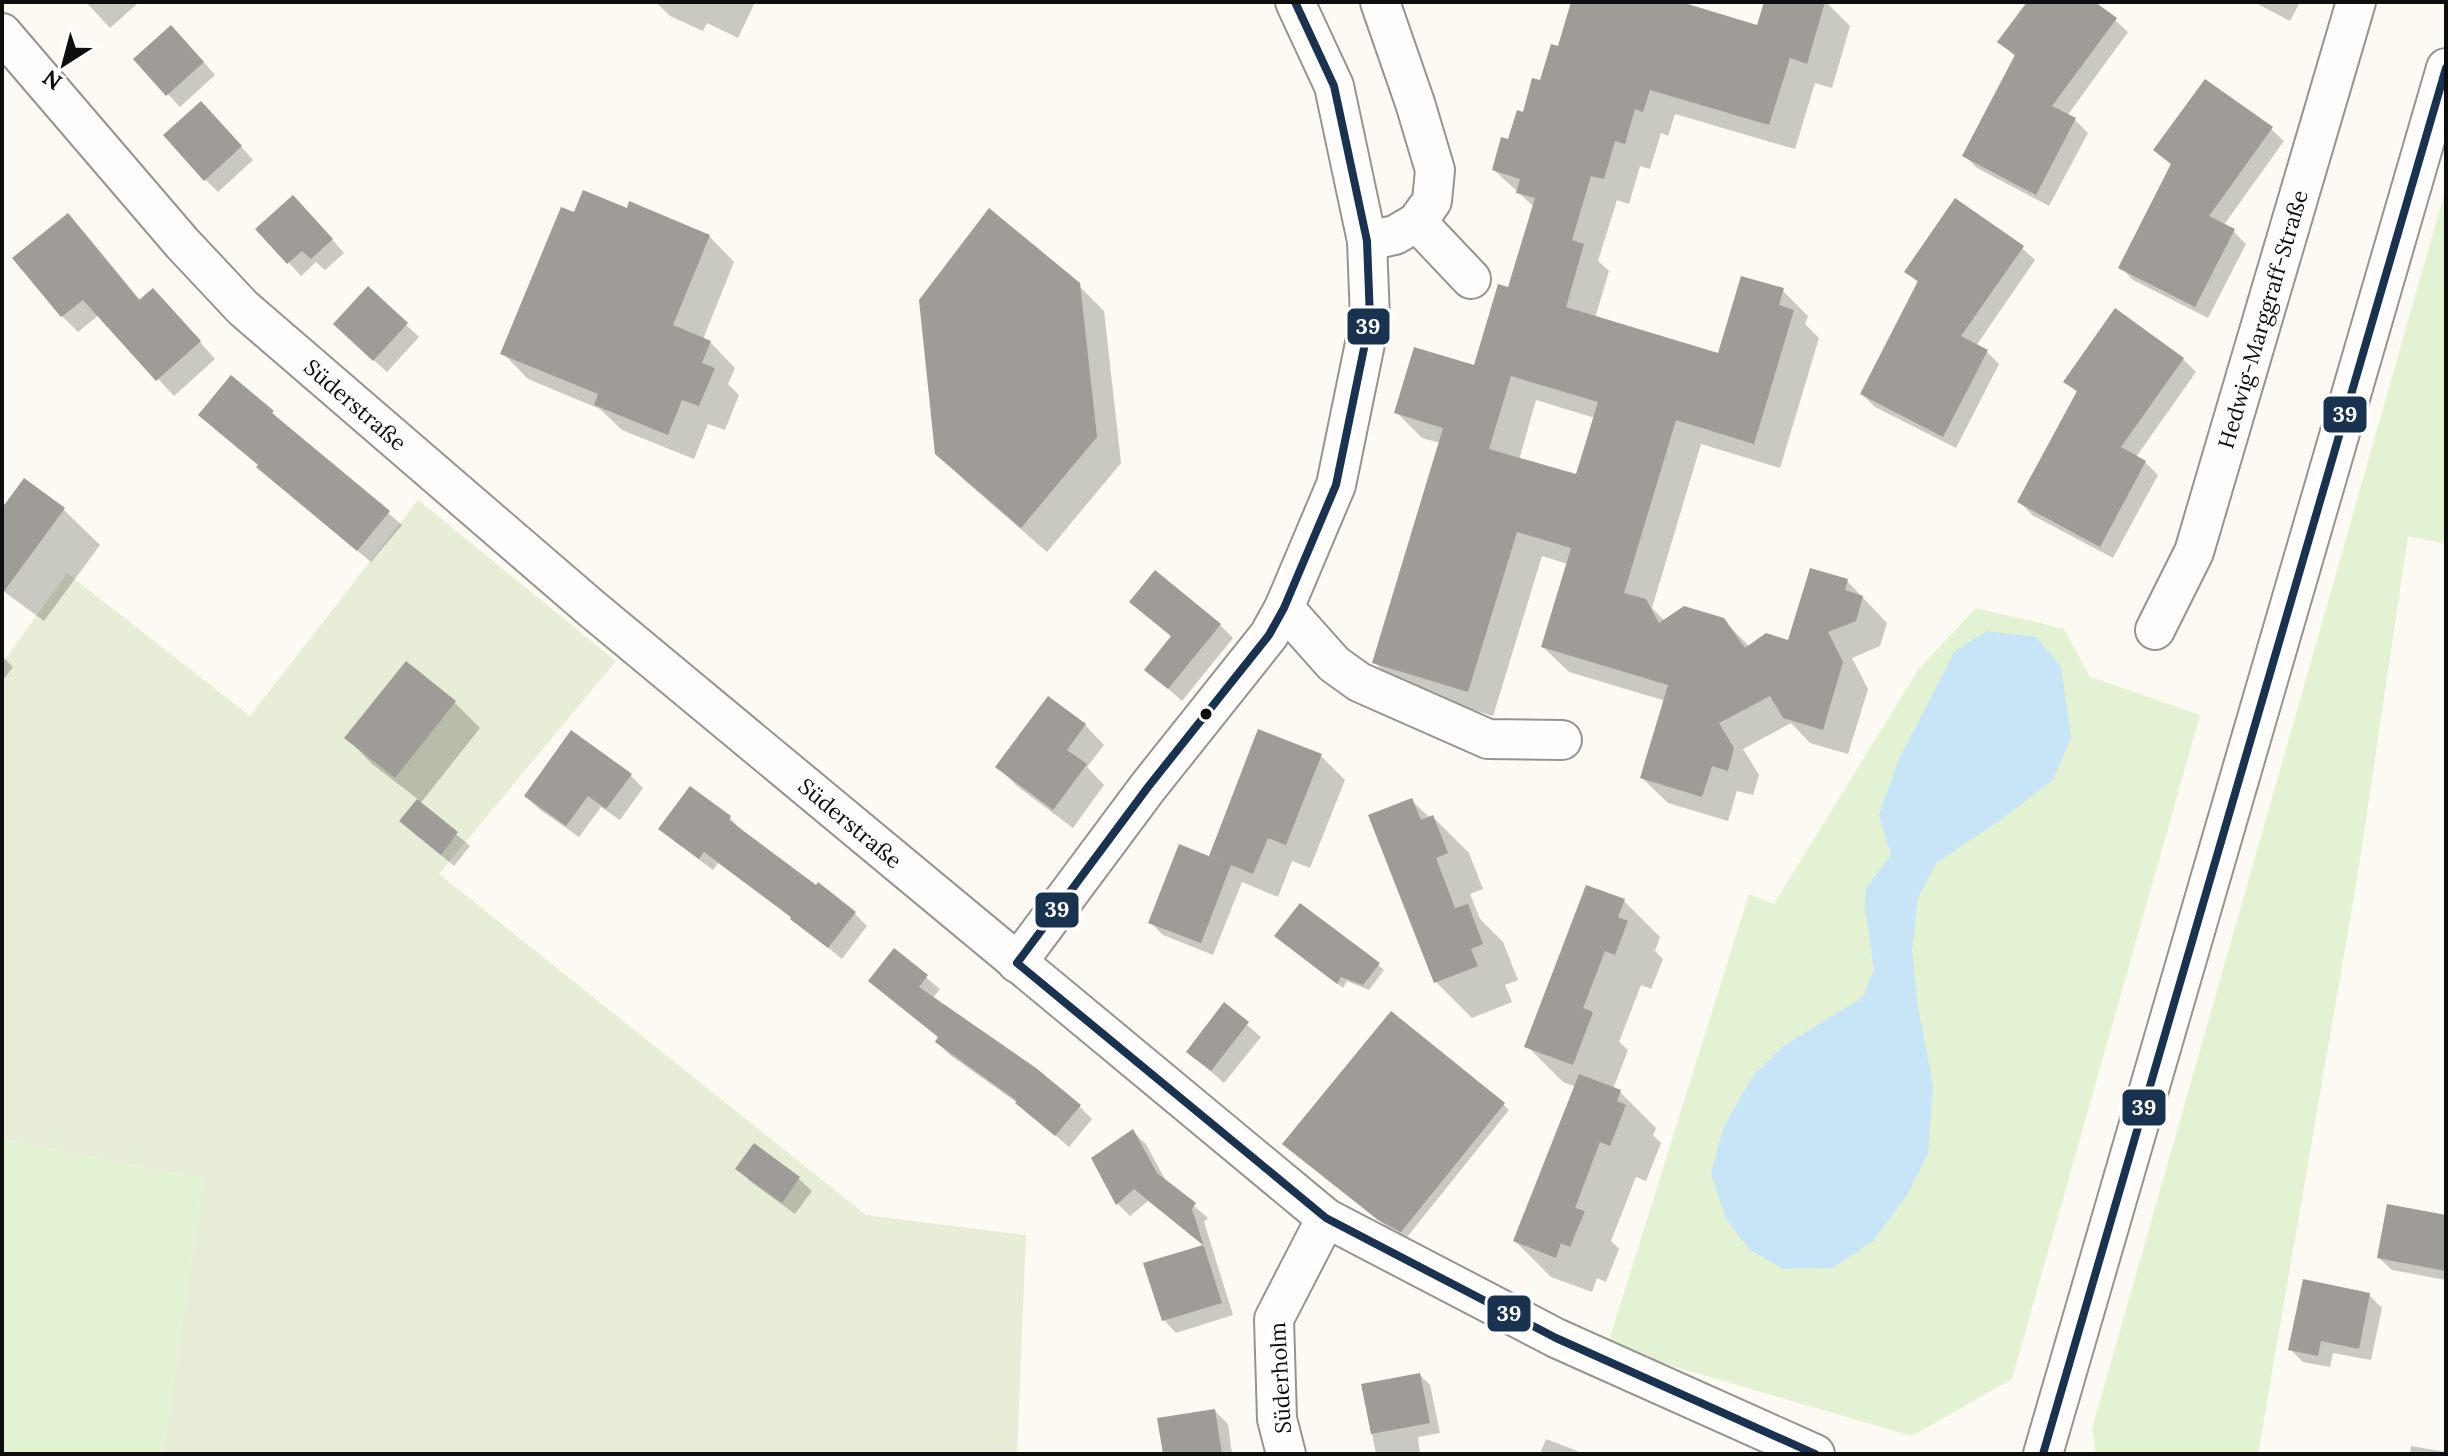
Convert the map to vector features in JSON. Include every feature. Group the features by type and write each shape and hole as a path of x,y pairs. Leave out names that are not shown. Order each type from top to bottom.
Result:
{"street":[{"path":"1017,963 1148,787 1269,635 1284,608 1336,485 1370,319 1367,241 1334,86 1295,2"},
{"path":"1367,241 1395,235 1417,222 1432,201 1435,170 1380,2"},
{"name":"Hedwig-Marggraff-Straße","path":"2155,630 2194,552 2356,2"},
{"name":"Süderstraße","path":"2,33 182,243 243,308 547,571 1326,1218 1556,1338 1815,1454"},
{"path":"2043,1454 2446,68"},
{"path":"1417,222 1471,279"},
{"path":"1284,608 1334,664 1359,682 1488,739 1562,740"},
{"name":"Süderholm","path":"1286,1454 1277,1419 1274,1319 1326,1218"}],"green space":[{"path":"2446,188 2446,544 2408,536 2358,873 2258,1454 2096,1454 2092,1429"},
{"path":"418,500 616,661 439,874 866,1215 1026,1235 1017,1454 163,1454 203,1179 2,1139 2,664 67,573 250,716"},
{"path":"1976,608 2064,629 2090,677 2200,715 2012,1379 1912,1436 1607,1347 1749,894 1774,904 1918,670"},
{"path":"2,1139 203,1179 163,1454 2,1454"}],"water":[{"path":"1987,631 2036,637 2061,667 2071,737 2053,780 1936,863 1918,898 1912,950 1918,1008 1933,1085 1928,1154 1907,1195 1873,1241 1832,1268 1783,1269 1749,1249 1726,1219 1711,1173 1724,1126 1753,1076 1782,1047 1863,997 1874,970 1865,907 1866,888 1891,855 1879,815 1900,757 1955,651"}],"building":[{"path":"1571,2 1681,2 1757,25 1764,2 1825,2 1807,64 1790,58 1769,125 1650,90 1643,112 1635,109 1625,144 1615,141 1604,179 1591,176 1572,240 1584,244 1566,307 1718,353 1741,276 1784,288 1779,305 1794,310 1754,444 1676,420 1624,593 1646,599 1659,623 1684,606 1724,618 1745,648 1766,633 1788,640 1810,568 1848,579 1845,590 1863,596 1856,621 1828,632 1843,662 1823,730 1783,718 1770,696 1719,723 1734,748 1728,771 1712,766 1702,797 1640,778 1668,685 1541,647 1571,548 1517,532 1468,692 1372,663 1443,428 1394,413 1414,347 1474,365 1498,284 1508,287 1535,198 1516,193 1520,179 1492,170 1501,137 1508,139 1517,110 1523,112 1532,78 1540,80 1551,44 1558,46","holes":["1511,376 1598,402 1576,474 1489,449"]},
{"path":"2027,2 2095,2 2117,18 2052,106 2076,118 2036,195 1962,156 2015,55 1997,42"},
{"path":"171,25 204,62 166,96 133,59"},
{"path":"2205,79 2273,127 2209,216 2235,229 2195,307 2118,268 2171,164 2153,150"},
{"path":"201,101 242,146 204,181 163,135"},
{"path":"583,190 627,208 629,201 710,235 673,325 711,341 702,363 715,368 699,406 682,400 668,435 594,405 598,394 500,354 561,207 574,212"},
{"path":"293,195 333,239 311,259 302,251 287,264 255,229"},
{"path":"1955,198 2024,246 1961,336 1988,350 1943,437 1860,394 1918,281 1904,272"},
{"path":"989,208 1080,283 1097,437 1021,528 935,454 919,300"},
{"path":"68,213 139,300 153,288 201,341 156,381 83,300 61,317 12,258"},
{"path":"368,286 408,323 373,361 333,324"},
{"path":"2115,308 2184,358 2121,447 2146,461 2100,547 2017,502 2077,391 2063,382"},
{"path":"231,375 390,511 357,551 198,415"},
{"path":"24,478 65,508 2,594 2,508"},
{"path":"1155,570 1221,624 1168,689 1144,670 1171,636 1129,602"},
{"path":"406,661 456,701 395,778 344,738"},
{"path":"1048,696 1086,724 1067,750 1087,764 1053,810 995,767"},
{"path":"1258,729 1322,754 1286,845 1268,838 1253,874 1209,856"},
{"path":"571,730 632,774 606,809 588,796 566,826 524,796"},
{"path":"690,786 731,816 729,820 856,912 828,948 704,852 699,859 658,829"},
{"path":"1412,798 1421,820 1433,815 1448,853 1436,858 1455,908 1468,904 1483,944 1471,949 1478,966 1434,983 1368,815"},
{"path":"417,799 458,832 441,855 399,821"},
{"path":"1179,844 1231,865 1201,943 1148,923"},
{"path":"1586,885 1625,899 1618,917 1628,921 1615,955 1605,951 1583,1008 1593,1012 1573,1065 1524,1047"},
{"path":"1300,903 1380,963 1363,985 1341,977 1337,984 1274,936"},
{"path":"894,948 928,975 919,987 1036,1068 1081,1105 1055,1136 1015,1103 1017,1101 935,1042 938,1037 868,981"},
{"path":"1224,1002 1249,1022 1211,1071 1186,1052"},
{"path":"1391,1011 1505,1103 1401,1232 1378,1220 1282,1144"},
{"path":"1579,1074 1621,1090 1617,1101 1626,1105 1610,1146 1600,1142 1575,1208 1585,1211 1570,1247 1561,1243 1556,1258 1513,1241"},
{"path":"1133,1129 1157,1173 1196,1203 1192,1209 1222,1303 1162,1321 1143,1263 1203,1245 1134,1189 1116,1205 1091,1158"},
{"path":"754,1143 800,1177 782,1203 735,1169"},
{"path":"2387,1204 2446,1215 2446,1271 2377,1258"},
{"path":"2303,1279 2370,1293 2359,1349 2321,1341 2318,1356 2288,1350"},
{"path":"1420,1373 1430,1423 1371,1434 1361,1384"},
{"path":"1215,1409 1222,1454 1163,1454 1157,1418"}],"transit line":[{"name":"39","path":"1295,2 1334,86 1367,241 1370,319 1336,485 1284,608 1269,635 1148,787 1017,963 1326,1218 1556,1338 1815,1454"},
{"name":"39","path":"2043,1454 2446,68"}]}
